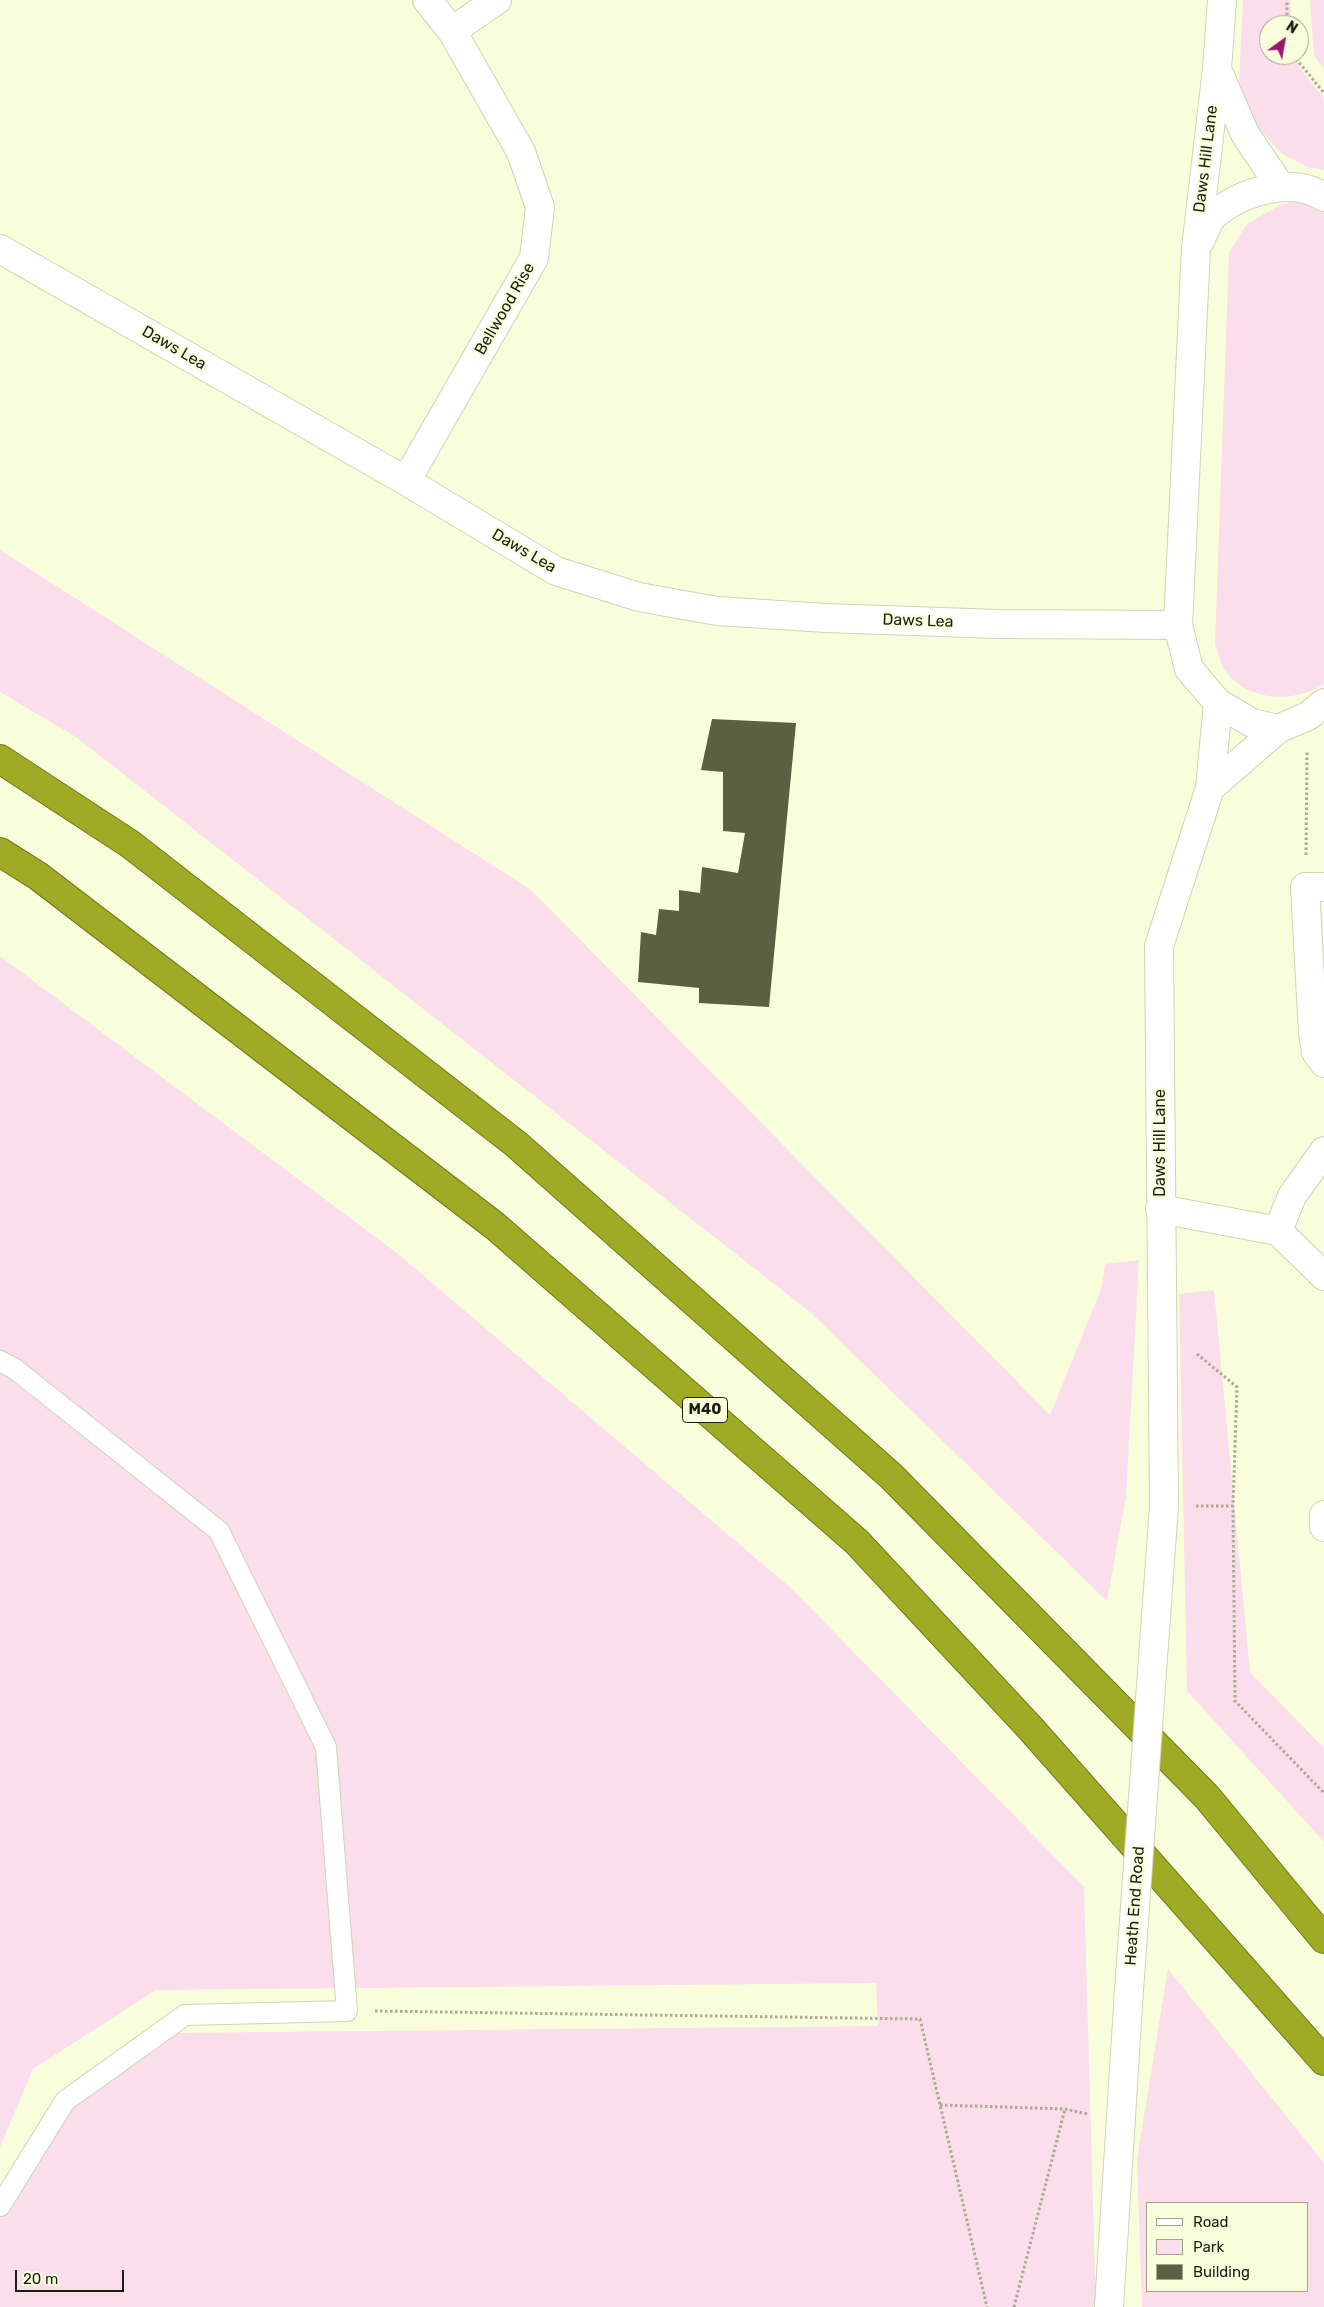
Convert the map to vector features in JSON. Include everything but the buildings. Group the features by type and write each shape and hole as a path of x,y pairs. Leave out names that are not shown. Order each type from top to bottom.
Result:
{"highway":[{"path":"0,760 130,844 516,1144 891,1476 1207,1797 1324,1940"},
{"name":"M40","path":"0,852 38,876 495,1226 856,1542 1032,1730 1324,2061"}],"street":[{"name":"Bellwood Rise","path":"406,481 534,258 540,207 521,152 452,31 427,0"},
{"path":"452,31 497,0"},
{"name":"Daws Hill Lane","path":"1164,1506 1159,946 1210,788 1218,704 1189,669 1178,625 1196,248 1217,69 1222,0"},
{"name":"Daws Hill Lane","path":"1217,69 1245,134 1280,186"},
{"path":"1196,248 1214,215 1242,197 1280,186 1315,190 1324,197"},
{"name":"Daws Lea","path":"0,249 406,481 556,571 639,596 717,611 826,618 998,624 1178,625"},
{"path":"1218,704 1252,723 1278,729"},
{"path":"1210,788 1278,729 1316,709"},
{"path":"1315,887 1313,1033 1316,1052 1324,1063"},
{"path":"1278,1231 1292,1196 1324,1151"},
{"path":"1160,1208 1278,1231 1324,1276"},
{"name":"Heath End Road","path":"1109,2307 1129,1990 1164,1506"},
{"path":"1324,1515 1324,1527"}],"lane":[{"path":"0,1360 15,1369 219,1532 326,1747 347,2011 185,2015 65,2101 0,2206"}],"path":[{"path":"1287,15 1288,0"},
{"path":"1301,65 1324,93"},
{"path":"1315,887 1316,709"},
{"path":"1196,1347 1197,1355 1237,1388 1233,1506 1235,1701 1324,1793"},
{"path":"347,2011 920,2019 987,2307"},
{"path":"940,2105 1065,2109 1014,2307"}],"green space":[{"path":"1243,0 1290,0 1291,15 1259,15 1259,65 1298,65 1324,98 1324,170 1307,167 1281,153 1256,125 1239,81"},
{"path":"1310,0 1324,0 1324,69 1314,56"},
{"path":"1301,200 1324,204 1324,684 1298,695 1284,697 1256,693 1232,679 1223,667 1215,645 1229,252 1247,224 1280,205"},
{"path":"0,550 531,890 1050,1415 1102,1287 1105,1264 1139,1260 1126,1497 1107,1601 810,1312 76,737 0,692"},
{"path":"0,956 398,1254 792,1589 1084,1887 1096,2307 0,2307 0,2220 23,2164 71,2087 167,2033 878,2026 876,1983 156,1990 33,2069 0,2147"},
{"path":"1214,1290 1250,1672 1324,1748 1324,1842 1187,1691 1179,1294"},
{"path":"1168,1969 1324,2163 1324,2307 1142,2307 1137,2159"}]}
